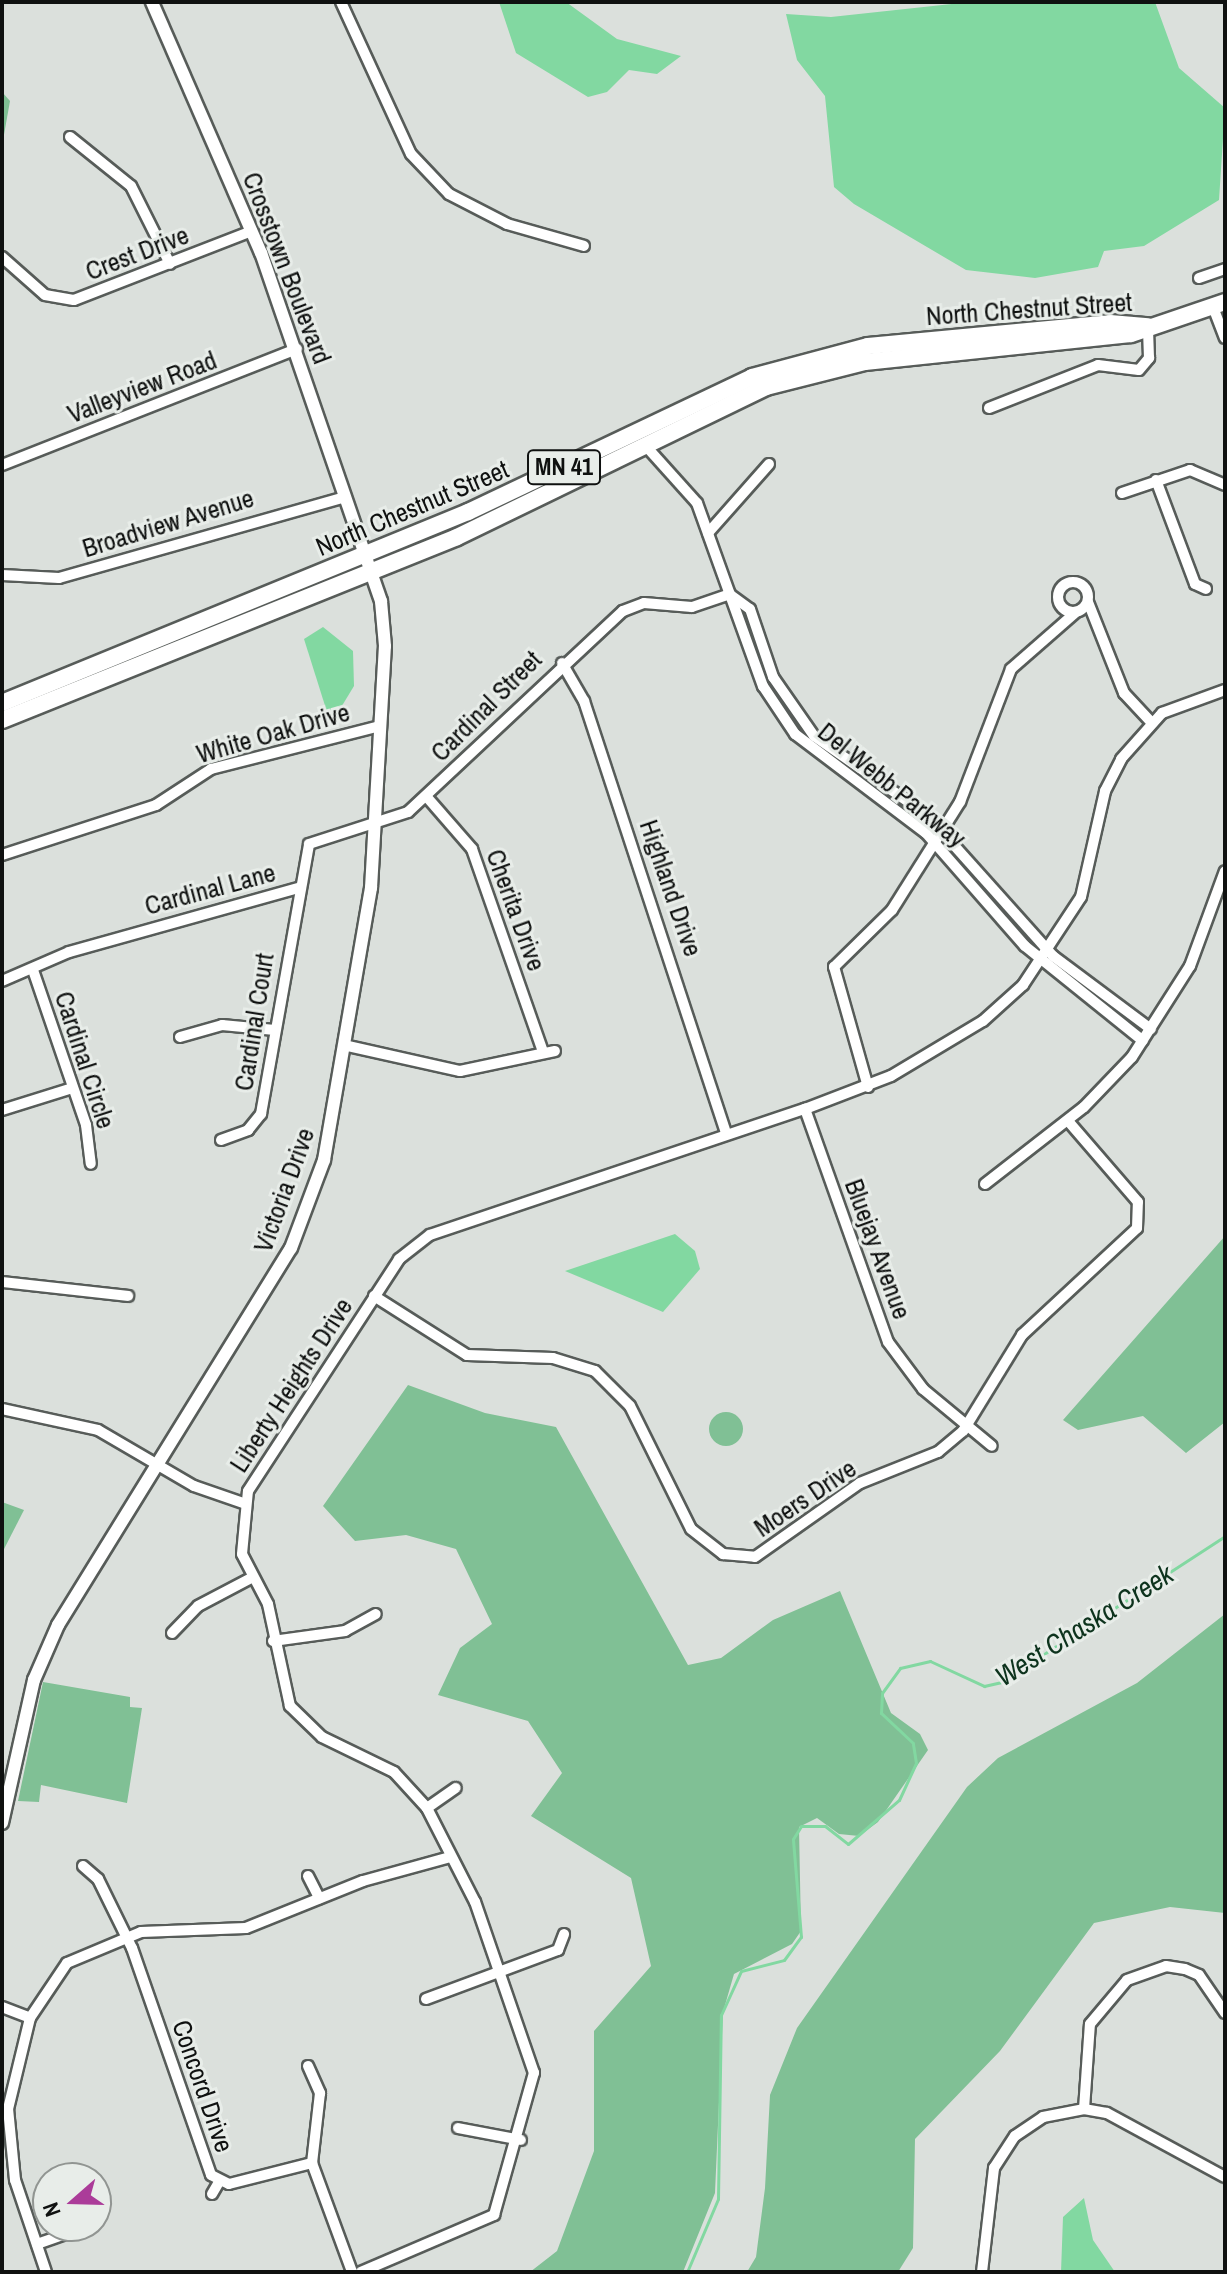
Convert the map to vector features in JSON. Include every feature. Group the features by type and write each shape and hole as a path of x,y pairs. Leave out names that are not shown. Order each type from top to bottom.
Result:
{"main road":[{"name":"MN 41","path":"1148,326 1219,304"},
{"name":"North Chestnut Street","path":"2,703 539,499 722,405 815,373 1107,337 1148,326"},
{"name":"North Chestnut Street","path":"2,720 369,563 790,366 910,341 1148,326"}],"street":[{"name":"Crosstown Boulevard","path":"152,2 252,231 297,349 369,563"},
{"path":"341,2 411,154 449,194 507,224 584,246"},
{"path":"70,137 131,186 170,264"},
{"name":"Crest Drive","path":"2,257 45,295 74,300 252,231"},
{"path":"1199,278 1225,269"},
{"path":"1219,304 1225,338"},
{"path":"989,408 1098,365 1139,370 1149,358 1148,326"},
{"name":"Valleyview Road","path":"2,465 297,349"},
{"name":"Del Webb Parkway","path":"644,444 686,483 708,533 763,686 795,734 933,840 1042,962 1143,1041"},
{"path":"708,533 769,464"},
{"path":"1122,493 1190,470 1225,485"},
{"path":"1156,480 1195,584 1206,589"},
{"name":"Broadview Avenue","path":"2,575 59,578 346,497"},
{"name":"Victoria Drive","path":"2,1823 34,1680 79,1585 291,1248 324,1160 348,1046 375,823 385,624 369,563"},
{"path":"1075,613 1066,612 1062,584 1082,583 1124,693 1151,722"},
{"name":"Del Webb Parkway","path":"730,594 750,609 773,677 814,736 942,828 1048,951 1151,1029"},
{"name":"Cardinal Street","path":"375,823 400,817 426,796 562,663 623,611 644,603 692,607 730,594"},
{"path":"868,1087 832,972 892,910 933,840 960,802 1011,669 1088,602"},
{"name":"Highland Drive","path":"562,663 584,701 726,1132"},
{"path":"726,1132 868,1087 983,1021 1042,962 1087,881 1105,791 1151,722 1225,690"},
{"name":"White Oak Drive","path":"2,855 156,805 211,769 380,726"},
{"name":"Cherita Drive","path":"426,796 472,849 543,1052"},
{"name":"Cardinal Lane","path":"2,981 69,952 298,888 312,841 375,823"},
{"path":"985,1184 1068,1121 1143,1041 1190,966 1225,871"},
{"name":"Cardinal Court","path":"221,1140 259,1119 298,888"},
{"name":"Cardinal Circle","path":"33,970 72,1088 91,1164"},
{"path":"180,1037 222,1025 275,1030"},
{"path":"348,1046 460,1071 555,1051"},
{"path":"2,1110 72,1088"},
{"name":"Bluejay Avenue","path":"805,1109 888,1342 923,1389 992,1446"},
{"name":"Moers Drive","path":"374,1296 467,1355 553,1358 602,1376 630,1406 682,1517 728,1556 767,1553 860,1483 938,1452 967,1425 1022,1335 1141,1221 1138,1202 1068,1121"},
{"name":"Liberty Heights Drive","path":"361,2272 494,2215 521,2140 534,2073 503,1975 427,1808 394,1772 299,1718 283,1692 268,1604 253,1577 240,1541 243,1503 399,1259 430,1235 726,1132"},
{"path":"2,1282 128,1296"},
{"path":"2,1409 78,1423 157,1461 207,1492 243,1503"},
{"path":"172,1633 198,1606 253,1577"},
{"path":"273,1641 345,1631 376,1614"},
{"path":"427,1808 456,1788"},
{"path":"46,2272 8,2133 12,2075 30,2018 67,1963 127,1936 246,1928 319,1898 450,1857"},
{"name":"Concord Drive","path":"83,1866 98,1879 127,1936 204,2162 219,2182 312,2163"},
{"path":"308,1876 319,1898"},
{"path":"426,1999 503,1975 558,1950 564,1934"},
{"path":"1084,2109 1090,2024 1127,1980 1166,1966 1185,1969 1199,1975 1225,2013"},
{"path":"2,2007 30,2018"},
{"path":"308,2066 320,2093 312,2163 352,2272"},
{"path":"982,2272 989,2184 1002,2150 1043,2117 1084,2109 1107,2113 1225,2177"},
{"path":"458,2128 521,2140"},
{"path":"212,2194 219,2182"},
{"path":"37,2244 43,2242"}],"shaded area":[{"path":"499,2 566,2 617,39 681,56 657,74 629,70 607,92 588,97 516,53"},
{"path":"970,2 1155,2 1179,68 1225,108 1219,200 1144,246 1104,251 1098,267 1035,278 966,270 854,204 834,187 825,96 797,60 786,14 831,17"},
{"path":"2,92 10,101 2,146"},
{"path":"323,627 353,651 354,686 337,714 327,712 304,639"},
{"path":"675,1234 695,1251 700,1269 663,1312 565,1271"},
{"path":"1225,1236 1225,1422 1186,1453 1143,1416 1078,1430 1063,1420"},
{"path":"408,1385 485,1413 556,1427 688,1665 721,1658 773,1620 840,1591 891,1713 920,1734 928,1750 878,1822 859,1836 839,1834 817,1818 799,1827 801,1931 792,1944 734,1974 723,2012 715,2193 683,2272 530,2272 557,2251 594,2151 594,2031 651,1966 631,1878 531,1816 562,1773 528,1721 438,1695 460,1648 492,1624 456,1549 406,1535 355,1541 323,1506"},
{"path":"726,1412 738,1417 743,1429 738,1441 726,1446 714,1441 709,1429 714,1417"},
{"path":"2,1502 24,1510 2,1553"},
{"path":"1225,1614 1225,1913 1170,1907 1094,1923 1000,2051 915,2139 913,2248 898,2272 747,2272 756,2257 765,2188 770,2095 797,2028 967,1787 998,1758 1137,1683"},
{"path":"43,1682 130,1697 130,1707 142,1708 127,1803 41,1785 39,1802 18,1801"},
{"path":"1084,2198 1093,2240 1115,2272 1061,2272 1063,2217"}],"waterway":[{"name":"West Chaska Creek","path":"687,2272 718,2199 721,2015 741,1971 784,1960 801,1937 793,1839 801,1826 825,1826 848,1844 899,1800 916,1763 913,1743 881,1713 882,1693 900,1668 930,1661 984,1686 1001,1682 1225,1536"}]}
